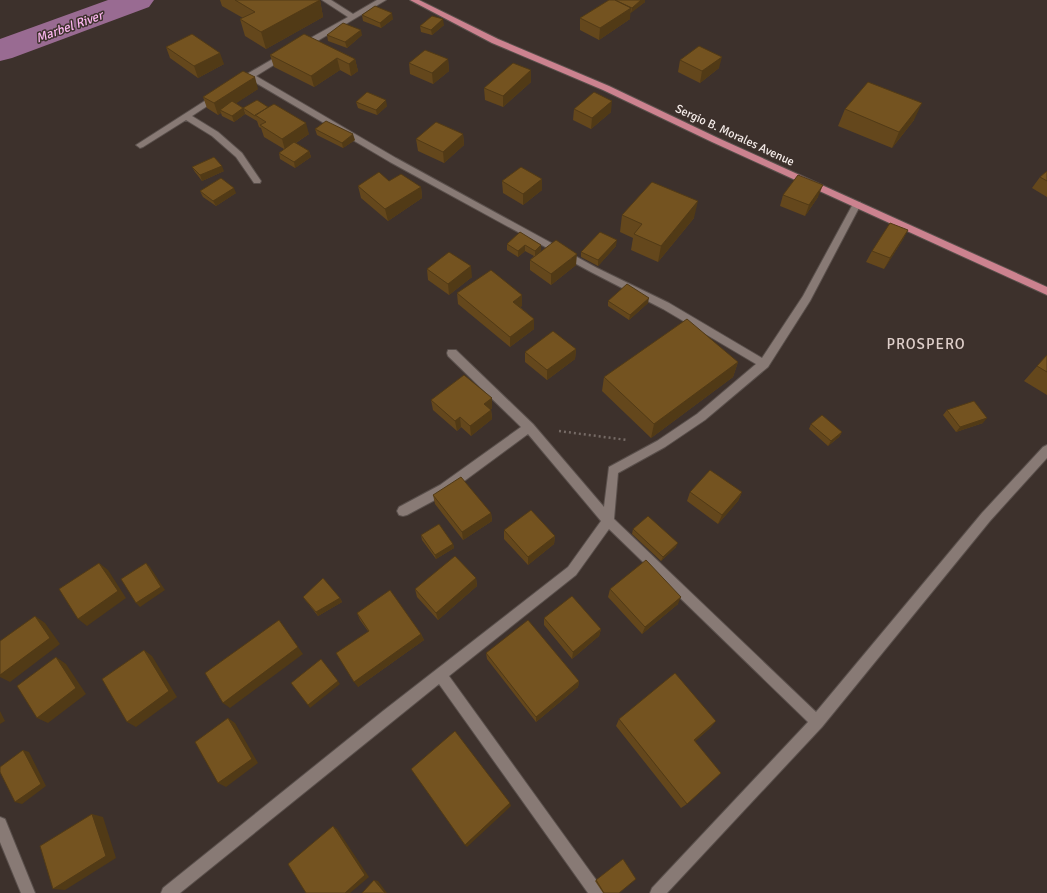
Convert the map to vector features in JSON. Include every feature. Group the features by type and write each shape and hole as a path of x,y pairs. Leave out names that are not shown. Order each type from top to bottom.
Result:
{"main road":[{"name":"Sergio B. Morales Avenue","path":"414,0 495,41 606,88 715,140 1047,291"}],"street":[{"path":"326,0 352,16"},
{"path":"238,84 352,16 382,0"},
{"path":"250,76 393,160 594,270 672,310 764,364"},
{"path":"140,145 225,92"},
{"path":"186,116 215,134 239,155 257,181"},
{"path":"168,893 572,571 608,521 613,470 661,444 721,401 764,364 807,298 857,204"},
{"path":"452,353 529,427 608,521 817,722"},
{"path":"403,511 444,489 529,427"},
{"path":"657,893 817,722 986,517 1047,450"},
{"path":"440,675 597,893"},
{"path":"0,824 28,893"}],"path":[{"path":"529,427 661,444"}],"building":[{"path":"235,0 320,0 261,32 240,19 255,12"},
{"path":"609,0 615,0 631,8 600,28 580,18"},
{"path":"615,0 641,0 632,8"},
{"path":"375,6 392,13 380,23 362,15"},
{"path":"432,16 443,19 431,30 420,26"},
{"path":"343,23 361,30 345,42 327,35"},
{"path":"192,34 220,53 194,66 166,47"},
{"path":"304,34 355,59 349,64 337,58 311,76 270,55"},
{"path":"699,46 722,57 702,71 680,60"},
{"path":"425,50 448,59 432,73 409,63"},
{"path":"513,63 531,70 503,96 484,88"},
{"path":"243,71 255,77 214,103 203,97"},
{"path":"868,82 922,103 899,132 845,109"},
{"path":"367,92 386,100 376,110 356,102"},
{"path":"594,92 612,101 592,118 574,109"},
{"path":"257,100 268,107 255,116 243,108"},
{"path":"232,101 243,108 232,116 220,110"},
{"path":"274,104 306,123 282,139 260,125 266,122 255,115"},
{"path":"326,121 353,134 342,143 315,129"},
{"path":"436,122 463,134 443,152 416,139"},
{"path":"294,142 309,151 294,162 279,153"},
{"path":"214,157 222,166 200,175 192,167"},
{"path":"521,167 542,179 523,194 502,181"},
{"path":"1047,171 1047,181 1040,177"},
{"path":"379,172 389,181 401,174 421,187 385,209 358,186"},
{"path":"798,175 823,185 809,205 783,195"},
{"path":"221,178 234,188 213,201 200,191"},
{"path":"652,182 698,201 661,246 634,234 642,224 622,215"},
{"path":"890,223 908,230 890,258 872,251"},
{"path":"520,232 541,245 535,251 525,245 518,251 507,244"},
{"path":"600,232 617,240 598,260 581,252"},
{"path":"556,240 577,254 551,274 530,260"},
{"path":"449,252 471,266 448,284 427,269"},
{"path":"491,270 522,295 513,302 534,319 510,337 457,293"},
{"path":"627,284 649,298 630,315 608,301"},
{"path":"687,319 738,362 654,424 604,377"},
{"path":"553,331 576,349 547,370 525,352"},
{"path":"1047,355 1047,372 1037,366"},
{"path":"464,375 492,398 484,404 491,410 470,426 460,417 455,421 431,400"},
{"path":"974,401 987,418 960,427 947,410"},
{"path":"822,415 842,432 831,441 811,424"},
{"path":"710,470 742,492 722,515 690,492"},
{"path":"461,477 491,513 462,532 433,495"},
{"path":"531,510 555,536 528,557 504,530"},
{"path":"648,516 678,543 663,557 633,529"},
{"path":"439,524 453,544 435,555 421,535"},
{"path":"455,556 476,578 436,613 415,589"},
{"path":"646,560 681,597 645,627 610,589"},
{"path":"99,563 118,591 78,619 59,589"},
{"path":"146,563 161,587 136,603 121,579"},
{"path":"323,578 340,598 316,612 303,597"},
{"path":"390,590 421,634 354,682 336,653 369,631 357,613"},
{"path":"572,596 601,629 573,652 544,618"},
{"path":"35,616 50,638 0,675 0,641"},
{"path":"279,620 298,647 223,703 205,673"},
{"path":"528,620 579,681 536,717 486,653"},
{"path":"144,650 169,691 127,722 102,679"},
{"path":"56,657 76,688 37,718 17,686"},
{"path":"321,659 338,681 308,705 291,683"},
{"path":"675,673 716,721 694,740 721,773 687,804 619,719"},
{"path":"228,718 252,759 218,783 195,742"},
{"path":"455,731 510,803 465,845 411,769"},
{"path":"23,750 41,784 15,802 0,772 0,767"},
{"path":"92,814 106,856 53,889 40,846"},
{"path":"333,826 365,875 345,893 306,893 288,864"},
{"path":"623,859 636,879 619,893 604,893 596,880"},
{"path":"374,880 385,893 362,893"}],"waterway":[{"name":"Marbel River","path":"0,51 138,0"}],"district":[{"name":"PROSPERO","path":"926,344"}]}
